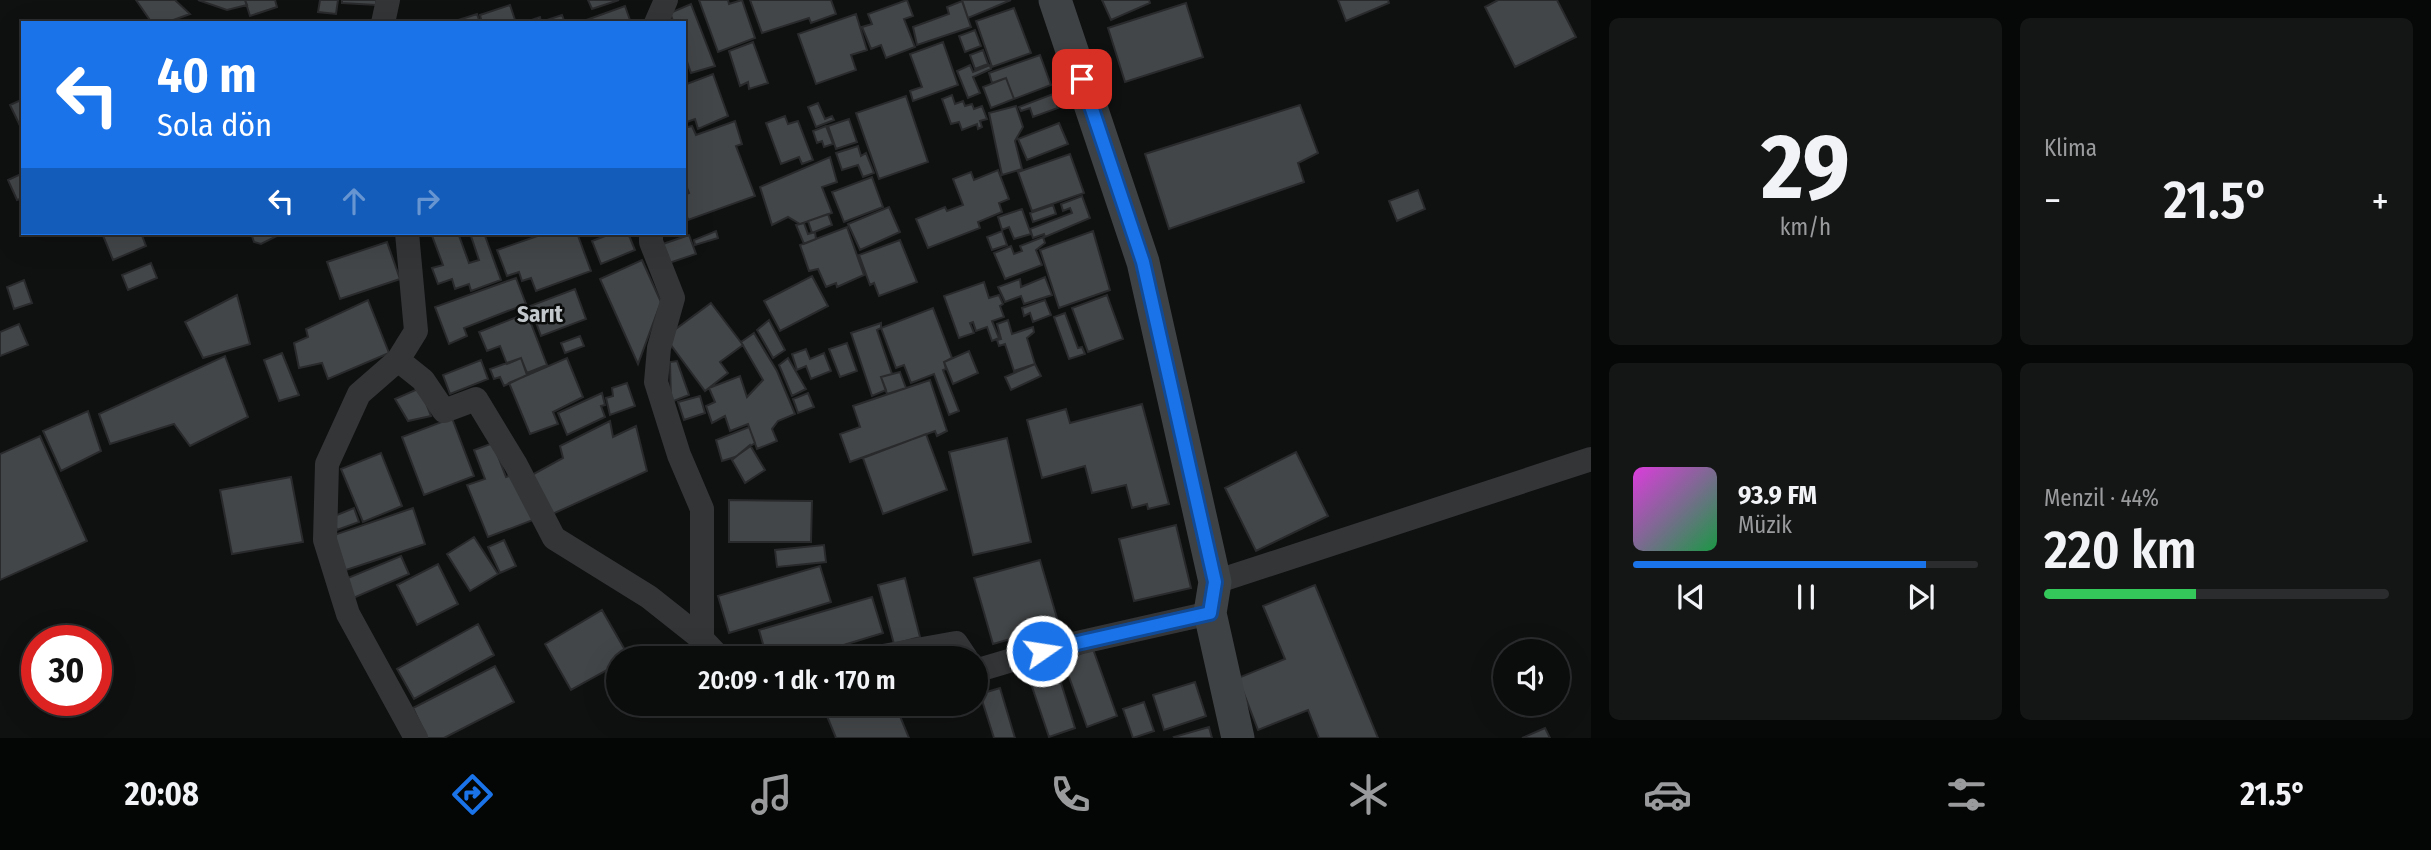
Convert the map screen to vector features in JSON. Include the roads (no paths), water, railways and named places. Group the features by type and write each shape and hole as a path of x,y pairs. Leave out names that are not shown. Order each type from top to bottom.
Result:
{"street":[{"path":"383,21 388,0"},
{"path":"657,21 666,0"},
{"path":"1055,0 1143,262 1213,597 1238,738"},
{"path":"407,235 416,331 398,360 359,394 327,464 325,540 348,614 416,738"},
{"path":"651,235 651,242 673,298 659,348 656,382 679,455 702,509 702,639"},
{"path":"398,360 423,380 444,411 476,400 516,465 554,538 649,597 709,646"},
{"path":"988,667 1213,597 1591,459"},
{"path":"940,646 957,643 959,646"}],"district":[{"name":"Sarıt","path":"540,314"}]}
